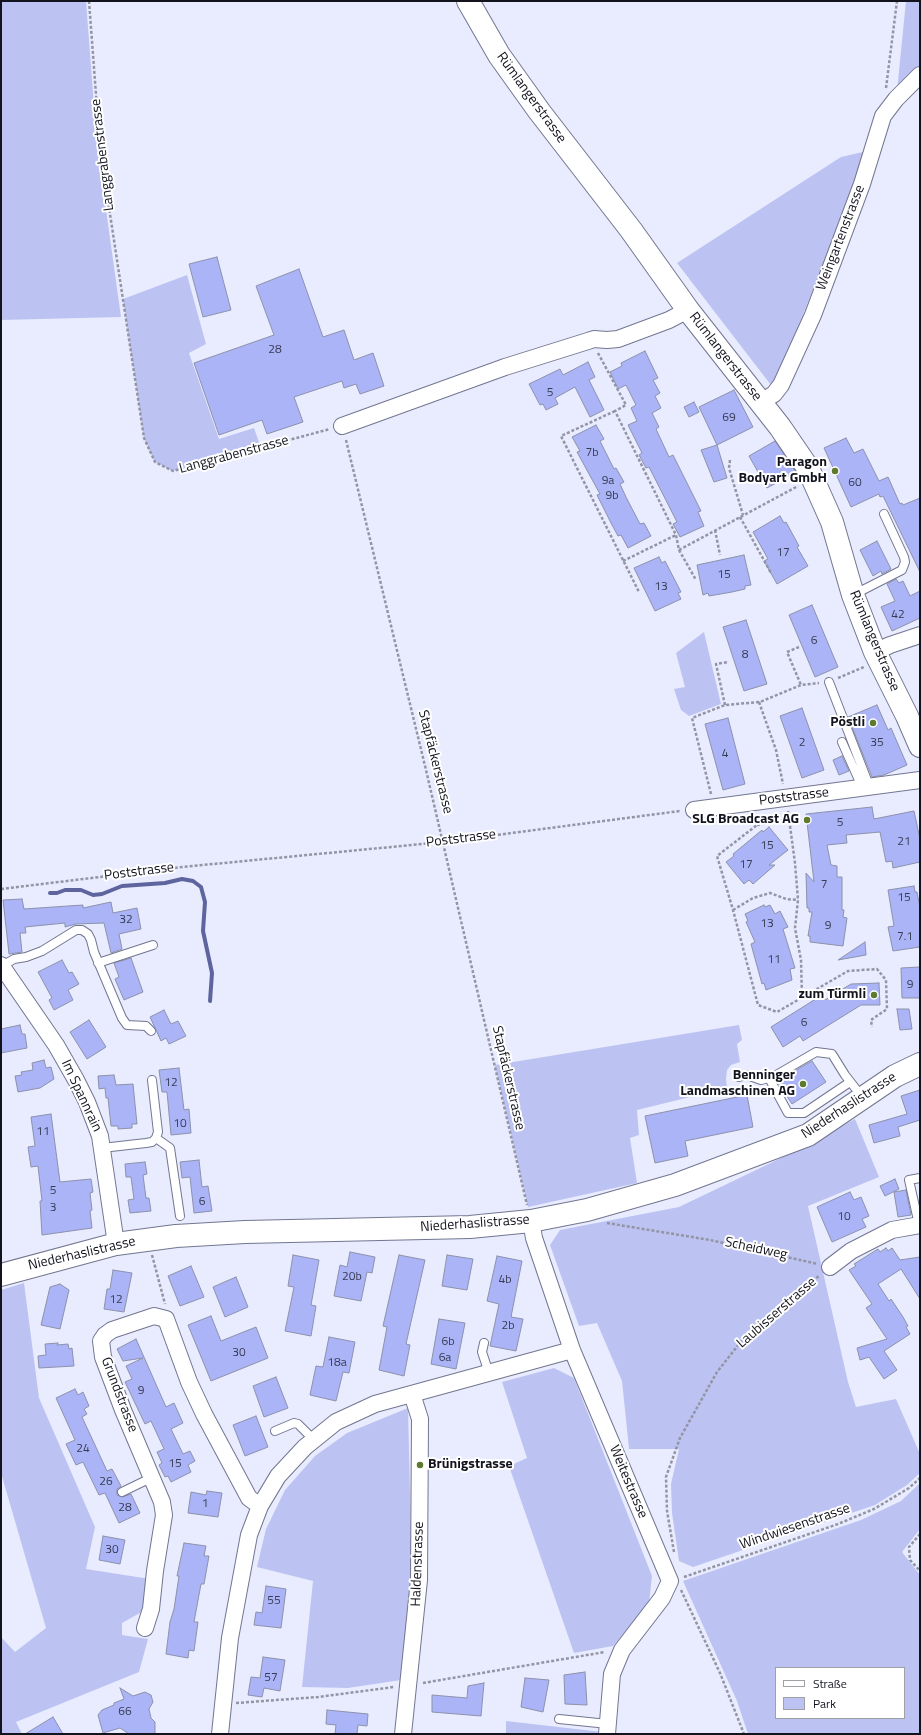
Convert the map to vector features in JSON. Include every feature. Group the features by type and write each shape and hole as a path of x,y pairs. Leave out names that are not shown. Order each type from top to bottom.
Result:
{"street":[{"name":"Rümlangerstrasse","path":"468,1 499,54 535,106 631,230 688,310 798,451 818,488 832,522 870,660 907,716 920,746"},
{"name":"Weingartenstrasse","path":"761,402 774,394 781,385 812,315 862,184 883,116 896,99 920,75"},
{"path":"342,426 505,367 594,339 618,339 669,320 688,310"},
{"path":"870,660 890,645 920,635"},
{"name":"Poststrasse","path":"694,810 920,780"},
{"name":"Im Spannrain","path":"2,965 56,1045 87,1102 100,1136 116,1244"},
{"name":"Niederhaslistrasse","path":"1,1275 116,1244 149,1239 245,1232 470,1227 531,1221 587,1210 675,1185 808,1135 857,1090 895,1076 920,1064"},
{"name":"Weitestrasse","path":"531,1221 534,1238 572,1350 670,1581"},
{"path":"830,1267 851,1252 892,1230 920,1225"},
{"name":"Grundstrasse","path":"145,1628 151,1609 155,1571 164,1515 162,1502 153,1477 123,1410 103,1357 101,1341 112,1330 154,1316 166,1319"},
{"path":"166,1319 189,1382 204,1414 249,1498 260,1506"},
{"path":"220,1734 230,1638 249,1535 260,1506 278,1476 305,1447 336,1422 375,1404 572,1350"},
{"name":"Haldenstrasse","path":"403,1734 419,1580 420,1418 412,1394"},
{"path":"607,1729 612,1674 622,1650 662,1598 670,1581"}],"lane":[{"path":"853,595 902,570 905,562 904,557 884,514"},
{"path":"829,682 867,788"},
{"path":"842,742 867,788"},
{"path":"2,965 14,959 26,957 42,951 76,930 82,930 88,934 98,963 122,1018 127,1024 146,1026 151,1031"},
{"path":"98,963 153,945"},
{"path":"739,1077 747,1076 761,1080 769,1078 816,1052 832,1054 857,1090 804,1113 788,1113 769,1078"},
{"path":"102,1148 152,1142 156,1138 158,1132 152,1080"},
{"path":"156,1138 170,1148 180,1216"},
{"path":"920,1178 908,1180 920,1225"},
{"path":"484,1343 482,1352 489,1373"},
{"path":"275,1431 294,1423 298,1424 314,1440"},
{"path":"122,1492 153,1477"},
{"path":"559,1719 607,1729"}],"path":[{"name":"Langgrabenstrasse","path":"89,1 100,148 144,438 155,462 173,471 342,426"},
{"path":"883,116 897,1"},
{"path":"594,339 594,346 626,405 561,436 639,592"},
{"path":"615,411 676,535 679,550 696,580"},
{"name":"Stapfäckerstrasse","path":"342,426 444,842 531,1221"},
{"path":"730,460 729,468 742,516 771,573"},
{"path":"679,550 800,485"},
{"path":"715,530 720,555"},
{"path":"623,561 676,535"},
{"path":"799,647 787,652 801,685"},
{"path":"712,807 711,790 692,718 726,705 759,702 801,685 829,682 870,660"},
{"path":"726,705 716,664 728,662"},
{"path":"759,702 776,750 786,798 795,863 798,900 795,928 801,960 802,997"},
{"path":"754,802 758,825"},
{"name":"Poststrasse","path":"1,889 182,867 444,842 694,810"},
{"path":"789,819 758,825 717,856 758,1005 776,1012 848,971 877,969 886,980 887,1008 871,1020 872,1027"},
{"path":"733,910 753,898 770,893 786,899 798,900"},
{"name":"Scheidweg","path":"587,1210 593,1221 710,1240 830,1267"},
{"path":"149,1239 150,1250 168,1315 166,1319"},
{"name":"Laubisserstrasse","path":"675,1557 668,1511 666,1477 680,1438 717,1372 743,1339 830,1267"},
{"name":"Windwiesenstrasse","path":"670,1581 853,1518 874,1509 909,1488 920,1478"},
{"path":"920,1534 909,1547 910,1560 920,1571"},
{"path":"670,1581 683,1592 720,1673 744,1734"}],"green space":[{"path":"1,1 86,1 97,145 121,317 1,320"},
{"path":"906,1 920,1 920,68 897,91"},
{"path":"867,151 774,389 677,263 841,157"},
{"path":"187,275 206,344 189,353 219,439 254,428 261,448 173,471 155,462 144,438 123,299"},
{"path":"704,632 721,704 689,716 681,710 674,689 685,687 676,653"},
{"path":"739,1025 742,1040 737,1044 740,1062 731,1065 727,1070 727,1088 637,1110 639,1135 630,1138 637,1183 528,1207 495,1065"},
{"path":"855,1119 879,1177 808,1206 848,1382 856,1407 896,1399 920,1454 920,1473 907,1485 875,1505 693,1567 679,1561 672,1513 671,1484 679,1449 629,1449 622,1381 597,1323 579,1326 550,1245 560,1230 679,1207 779,1159"},
{"path":"24,1283 39,1398 95,1527 86,1569 150,1579 147,1609 122,1623 122,1635 148,1639 139,1672 16,1722 22,1734 1,1734 1,1637 15,1652 46,1628 1,1473 1,1290"},
{"path":"554,1368 574,1378 652,1576 649,1603 613,1646 574,1653 509,1466 527,1458 502,1382"},
{"path":"408,1408 412,1579 401,1680 348,1688 302,1687 313,1581 257,1567 266,1529 285,1490 315,1456 347,1433"},
{"path":"920,1483 920,1529 902,1552 920,1575 920,1734 748,1734 737,1701 683,1581 861,1520 901,1501"},
{"path":"506,1721 602,1732 602,1734 506,1734"}],"building":[{"path":"217,257 231,310 203,317 189,264"},
{"path":"299,269 323,337 344,330 354,360 373,353 384,386 360,394 356,384 344,388 342,381 294,397 303,422 267,434 262,420 219,435 194,363 274,335 256,286"},
{"path":"645,351 658,378 653,380 660,393 655,396 661,408 652,413 659,427 656,429 669,457 673,455 701,511 698,512 704,526 680,537 673,524 677,522 649,467 646,468 639,455 642,453 628,425 637,421 631,408 636,405 626,385 618,389 610,372 622,366 621,363"},
{"path":"588,362 595,377 589,380 604,410 590,417 575,387 555,398 558,404 546,410 543,404 540,405 529,384 560,369 563,375"},
{"path":"734,390 753,427 717,445 699,407"},
{"path":"694,402 699,412 689,417 684,407"},
{"path":"596,425 604,439 600,441 614,469 616,468 624,482 620,484 626,497 640,524 644,523 651,536 628,548 621,535 618,536 611,523 597,495 600,494 577,452 580,451 572,437"},
{"path":"846,438 854,453 863,449 879,481 888,477 900,504 902,503 903,505 920,498 920,572 883,496 880,497 879,494 851,507 824,448"},
{"path":"775,441 796,472 767,488 749,456"},
{"path":"717,445 727,478 714,482 701,450"},
{"path":"780,516 784,523 786,522 799,546 797,547 808,566 777,584 764,561 768,559 753,532"},
{"path":"877,541 891,569 882,574 881,571 873,576 860,550"},
{"path":"744,555 751,585 745,586 745,589 732,592 709,596 708,593 703,595 697,565"},
{"path":"659,557 662,563 665,561 681,592 678,593 681,599 655,611 634,568"},
{"path":"896,579 899,583 903,581 910,596 920,591 920,618 892,631 881,607 895,601 887,584"},
{"path":"812,605 838,667 815,677 789,615"},
{"path":"746,620 767,684 744,691 723,627"},
{"path":"877,705 888,730 891,728 907,765 884,775 872,777 848,717"},
{"path":"802,708 824,770 802,778 780,716"},
{"path":"728,718 745,784 723,790 705,724"},
{"path":"842,756 849,771 839,775 833,760"},
{"path":"872,807 874,819 914,811 920,839 920,862 893,868 892,861 886,862 880,832 846,835 847,843 827,845 831,865 837,866 837,877 842,877 842,910 844,910 843,917 847,918 843,946 810,942 810,936 808,936 812,912 809,912 809,908 807,908 806,873 814,882 806,814"},
{"path":"769,827 788,850 769,865 775,865 753,884 749,880 744,884 726,862 734,856 733,854 762,830 763,832"},
{"path":"914,886 915,892 917,892 920,907 920,947 893,951 888,927 894,926 888,890"},
{"path":"22,899 24,909 83,905 83,908 111,902 113,913 137,908 141,929 119,934 122,949 111,953 104,923 76,924 65,927 65,923 25,927 26,933 20,933 22,952 9,954 3,900"},
{"path":"764,905 765,907 770,905 775,914 780,911 788,927 783,929 795,968 790,969 792,980 766,990 764,983 762,984 751,944 755,942 746,922 748,921 745,914"},
{"path":"865,942 866,955 838,960"},
{"path":"131,958 143,992 124,1000 115,979 119,977 114,963"},
{"path":"62,960 69,973 72,972 79,984 68,990 73,1000 54,1010 49,1000 52,998 38,972"},
{"path":"920,967 920,998 902,998 901,968"},
{"path":"879,983 880,1005 861,1005 803,1041 800,1036 783,1047 771,1027 822,995 825,1000 851,984"},
{"path":"897,1009 909,1009 912,1029 900,1030"},
{"path":"164,1010 171,1024 178,1021 186,1036 169,1044 166,1038 161,1041 150,1017"},
{"path":"89,1020 106,1047 87,1059 70,1032"},
{"path":"20,1025 22,1034 25,1034 27,1048 1,1053 1,1029"},
{"path":"44,1060 46,1068 51,1067 54,1079 40,1088 18,1092 15,1076 22,1075 21,1072 33,1070 32,1063"},
{"path":"812,1061 826,1082 792,1104 777,1081"},
{"path":"179,1068 184,1110 189,1109 191,1133 171,1135 167,1092 162,1092 159,1070"},
{"path":"114,1075 116,1085 133,1084 137,1124 132,1124 132,1128 118,1129 118,1126 111,1126 108,1098 106,1098 105,1088 99,1089 98,1076"},
{"path":"920,1090 920,1120 898,1127 900,1136 874,1143 869,1125 907,1114 901,1096"},
{"path":"747,1095 753,1127 685,1141 688,1156 655,1163 645,1116"},
{"path":"51,1114 60,1182 91,1179 93,1192 90,1193 92,1228 42,1235 40,1201 42,1201 38,1166 31,1167 28,1147 35,1146 31,1117"},
{"path":"199,1160 202,1187 208,1186 212,1211 194,1213 190,1177 182,1178 180,1162"},
{"path":"145,1162 147,1174 143,1175 146,1198 149,1198 151,1211 130,1213 128,1200 134,1199 131,1177 126,1177 125,1164"},
{"path":"895,1179 899,1189 885,1196 880,1186"},
{"path":"906,1190 911,1215 898,1217 894,1192"},
{"path":"850,1192 854,1200 861,1197 869,1216 862,1219 866,1227 832,1242 817,1207"},
{"path":"886,1248 888,1251 892,1248 900,1260 920,1257 920,1299 901,1269 878,1284 889,1301 891,1299 903,1317 910,1334 884,1351 897,1370 884,1379 869,1357 860,1360 857,1348 887,1339 866,1308 872,1304 849,1270 856,1266 854,1264 878,1249 880,1252"},
{"path":"350,1252 375,1257 372,1273 367,1272 361,1301 334,1296 340,1265 347,1267"},
{"path":"293,1255 319,1260 311,1305 316,1306 311,1336 285,1331 294,1287 288,1286"},
{"path":"399,1255 425,1260 406,1344 410,1345 404,1376 379,1370 387,1327 383,1326"},
{"path":"447,1255 473,1259 467,1290 442,1286"},
{"path":"497,1256 522,1261 511,1317 523,1319 516,1351 490,1346 499,1304 487,1301"},
{"path":"191,1266 204,1297 180,1306 168,1276"},
{"path":"113,1270 132,1273 124,1312 104,1309 107,1289 110,1289"},
{"path":"236,1277 248,1307 225,1317 213,1287"},
{"path":"60,1284 69,1290 60,1329 41,1325 50,1287"},
{"path":"211,1316 221,1341 256,1327 268,1358 211,1381 188,1325"},
{"path":"439,1319 465,1323 456,1369 431,1364"},
{"path":"329,1337 355,1342 349,1373 343,1372 336,1401 310,1395 316,1366 323,1367"},
{"path":"136,1339 166,1407 174,1403 183,1423 171,1429 183,1454 190,1451 195,1461 188,1465 191,1472 171,1482 168,1476 165,1477 159,1465 162,1463 157,1452 164,1449 151,1421 145,1424 125,1382 132,1379 126,1366 143,1358 123,1361 117,1349"},
{"path":"58,1343 57,1345 68,1344 69,1349 72,1348 74,1366 39,1368 38,1356 46,1355 45,1344"},
{"path":"276,1377 288,1408 264,1417 253,1386"},
{"path":"75,1389 78,1395 83,1392 89,1406 84,1409 87,1414 82,1417 107,1471 112,1469 121,1486 117,1489 117,1495 122,1497 131,1494 140,1513 119,1523 105,1493 99,1495 83,1462 76,1465 66,1444 75,1440 56,1398"},
{"path":"256,1416 268,1447 245,1456 233,1425"},
{"path":"207,1491 222,1493 218,1517 188,1513 191,1492 206,1495"},
{"path":"103,1536 125,1540 120,1564 99,1560"},
{"path":"184,1543 206,1546 204,1556 209,1556 204,1584 201,1584 194,1622 198,1622 194,1651 189,1650 188,1658 166,1654 170,1622 174,1609 179,1576 177,1576"},
{"path":"266,1586 286,1589 281,1628 254,1625 256,1612 262,1613"},
{"path":"263,1657 285,1660 280,1691 264,1688 262,1697 248,1695 251,1677 260,1678"},
{"path":"585,1672 587,1705 565,1704 564,1675"},
{"path":"525,1678 549,1680 543,1712 521,1707"},
{"path":"484,1683 481,1716 432,1712 432,1695 467,1698 468,1686"},
{"path":"120,1688 133,1696 145,1692 151,1695 153,1702 149,1709 151,1718 155,1722 155,1734 129,1734 120,1728 103,1733 98,1715 102,1710 124,1699"},
{"path":"327,1710 368,1714 367,1726 358,1725 357,1734 335,1734 336,1725 326,1724"},
{"path":"53,1717 63,1734 25,1734"}],"waterway":[{"path":"50,893 57,893 65,890 81,890 93,895 102,894 122,886 165,883 182,879 193,881 201,887 205,902 203,931 212,973 210,1001"}],"place":[{"name":"Paragon Bodyart GmbH","path":"835,471"},
{"name":"Pöstli","path":"873,723"},
{"name":"SLG Broadcast AG","path":"807,820"},
{"name":"zum Türmli","path":"874,995"},
{"name":"Benninger Landmaschinen AG","path":"803,1084"},
{"name":"Brünigstrasse","path":"420,1465"}]}
